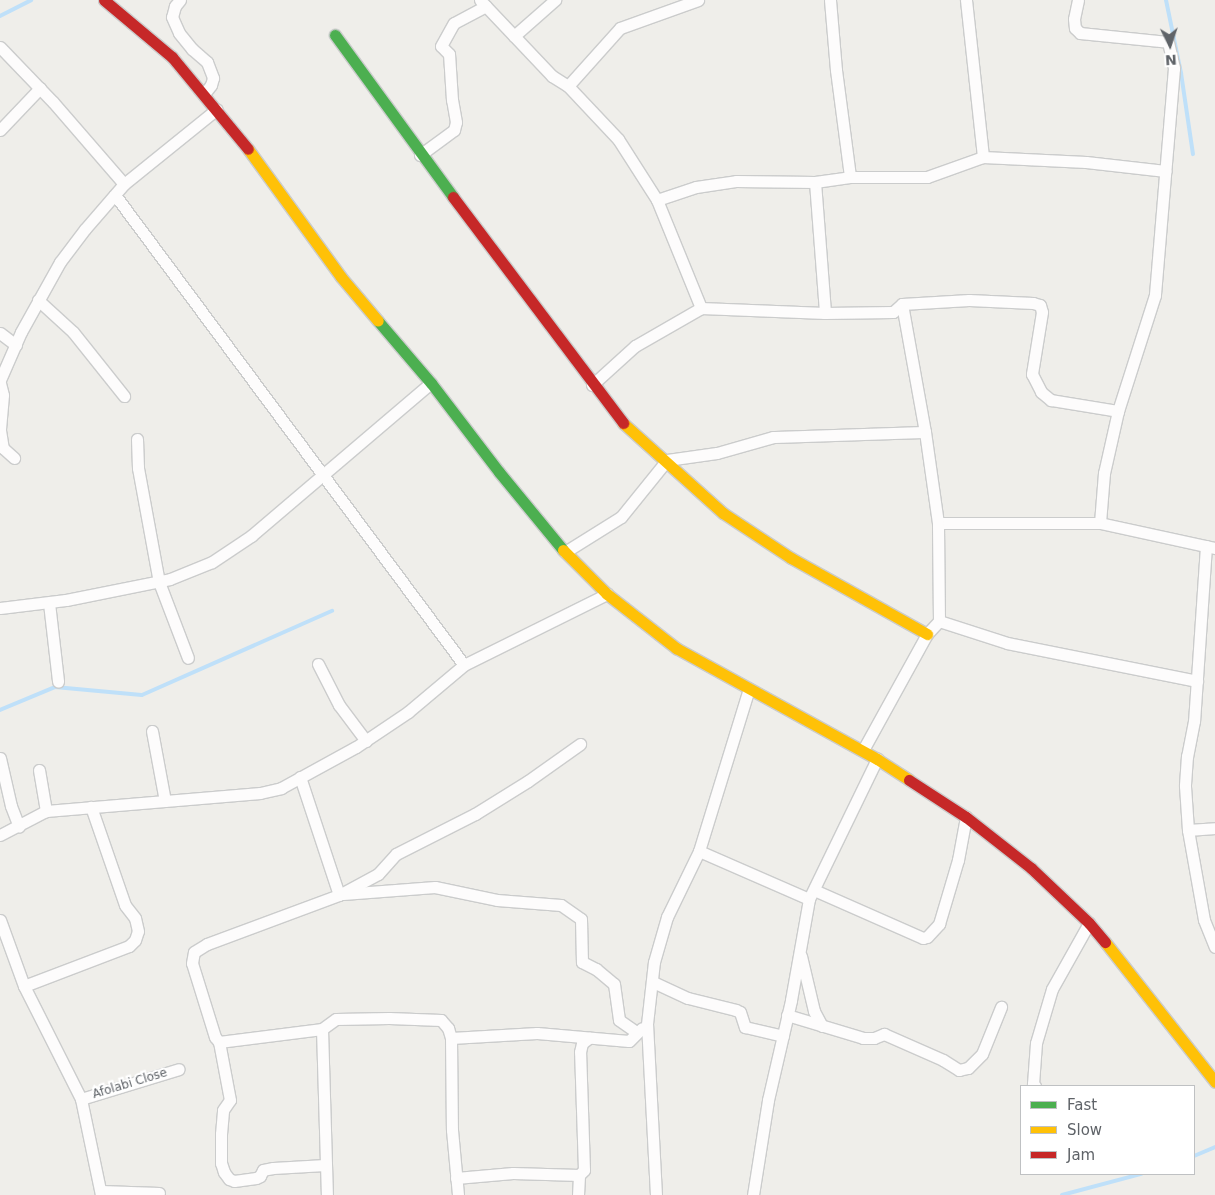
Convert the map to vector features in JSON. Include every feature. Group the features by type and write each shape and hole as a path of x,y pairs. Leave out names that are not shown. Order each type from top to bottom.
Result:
{"street":[{"path":"104,0 172,57 217,109 288,200 341,277 431,383 499,472 565,552 607,594 676,648 877,759 966,817 1031,868 1089,923 1161,1010 1215,1082"},
{"path":"180,0 175,6 172,17 179,33 192,49 207,62 213,78 211,85 204,94"},
{"path":"514,36 555,0"},
{"path":"568,86 620,28 698,0"},
{"path":"830,0 836,70 850,178"},
{"path":"966,0 982,157"},
{"path":"1078,0 1074,19 1075,28 1080,33 1167,42 1170,44 1174,68 1155,295 1118,411 1104,473 1100,523"},
{"path":"420,155 454,130 456,122 452,100 449,54 441,46 454,23 483,3 552,76 568,86 618,139 657,200 701,308"},
{"path":"335,35 420,155 620,420 667,460 723,513 791,558 927,634"},
{"path":"0,47 40,88 124,184"},
{"path":"0,130 40,88"},
{"path":"14,458 3,448 0,430 3,395 0,381 38,300 60,262 124,184 217,109"},
{"path":"657,200 696,187 736,181 815,182 850,178 927,177 982,157 1086,162 1165,171"},
{"path":"815,182 825,313"},
{"path":"115,195 464,665"},
{"path":"38,300 74,332 124,396"},
{"path":"592,385 635,346 701,308 825,313 893,312 902,304 969,300 1040,306 1042,312 1032,374 1041,392 1051,400 1118,411"},
{"path":"863,750 927,634 939,621 938,523 925,432 902,304"},
{"path":"0,334 16,345"},
{"path":"0,608 49,603 159,582 212,562 251,536 431,383"},
{"path":"565,552 621,517 667,460 717,453 772,437 925,432"},
{"path":"137,439 138,468 159,582 188,658"},
{"path":"938,523 1100,523 1211,547 1185,786 1188,830 1204,920 1215,947"},
{"path":"0,836 46,811 260,793 281,788 366,740 408,712 464,665 607,594"},
{"path":"49,603 58,681"},
{"path":"939,621 1007,642 1197,681"},
{"path":"318,664 339,705 366,740"},
{"path":"656,1195 647,1024 654,962 667,917 699,852 749,688"},
{"path":"152,731 164,801"},
{"path":"325,1165 272,1168 263,1170 260,1176 256,1178 234,1181 228,1179 221,1162 221,1134 224,1110 230,1100 219,1042 215,1037 192,962 194,952 207,944 339,894 378,874 396,854 475,814 528,781 580,744"},
{"path":"0,758 11,806 19,827"},
{"path":"753,1195 768,1100 783,1036 811,895 877,759"},
{"path":"39,770 46,811"},
{"path":"300,777 339,894"},
{"path":"24,986 129,946 135,940 138,931 135,918 125,905 90,807"},
{"path":"699,852 923,938 927,937 939,924 958,860 966,817"},
{"path":"1188,830 1215,828"},
{"path":"339,894 435,887 497,900 561,905 581,919 582,962 596,969 614,984 619,1020 636,1032"},
{"path":"0,920 24,986 81,1099 101,1193 159,1193"},
{"path":"1034,1085 1036,1043 1052,989 1089,923"},
{"path":"800,951 814,1011 822,1026"},
{"path":"653,982 688,998 736,1010 740,1012 745,1027 783,1036"},
{"path":"787,1016 863,1038 874,1038 884,1034 944,1060 959,1070 968,1068 982,1054 1001,1007"},
{"path":"219,1042 322,1029 336,1019 389,1018 441,1020 448,1028 451,1038 452,1130 458,1195"},
{"path":"451,1038 537,1033 629,1041 632,1040 636,1032 647,1024"},
{"path":"322,1029 327,1195"},
{"path":"578,1195 579,1175 585,1166 580,1052 582,1043 589,1038"},
{"name":"Afolabi Close","path":"81,1099 179,1069"},
{"path":"456,1178 513,1173 579,1175"}],"waterway":[{"path":"0,16 31,0"},
{"path":"1166,0 1181,73 1193,154"},
{"path":"0,710 55,687 142,695 332,611"},
{"path":"1195,1156 1215,1147"},
{"path":"1062,1195 1137,1175"}],"traffic: fast":[{"path":"335,35 453,197"},
{"path":"378,321 431,383 499,472 563,550"}],"traffic: slow":[{"path":"248,149 341,277 378,321"},
{"path":"623,423 723,513 791,558 927,634"},
{"path":"563,550 607,594 676,648 877,759 909,780"},
{"path":"1105,942 1215,1082"}],"traffic: jam":[{"path":"104,0 172,57 248,149"},
{"path":"453,197 623,423"},
{"path":"909,780 966,817 1031,868 1089,923 1105,942"}]}
